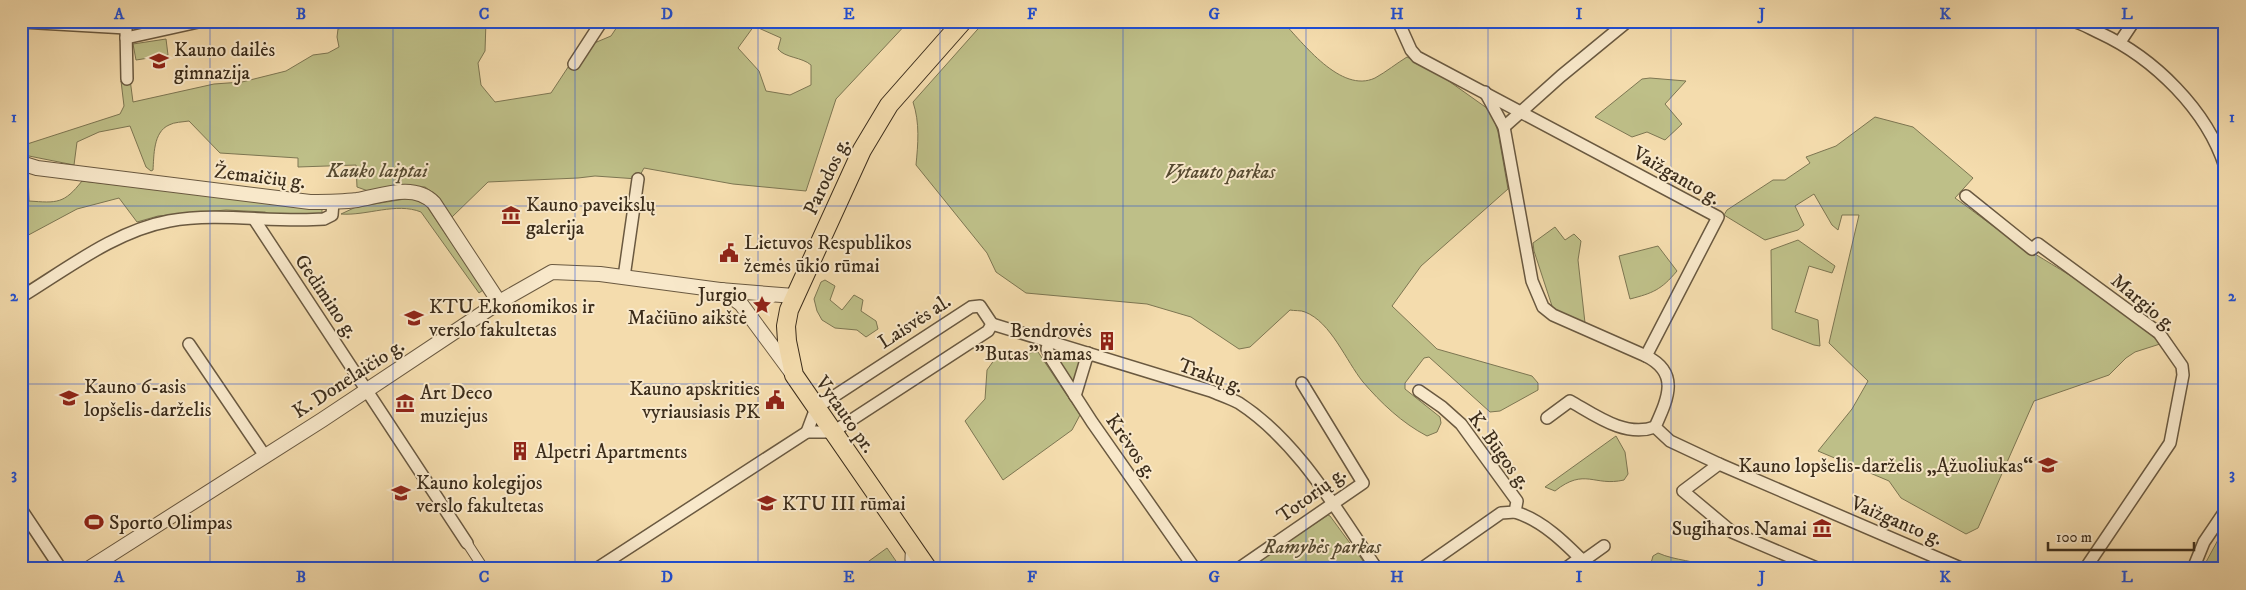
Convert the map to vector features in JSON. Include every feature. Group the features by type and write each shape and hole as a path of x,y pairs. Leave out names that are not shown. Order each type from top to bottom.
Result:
{"main road":[{"name":"Parodos g.","path":"794,375 789,356 786,326 794,296 862,150 889,104 963,21"},
{"name":"Vytauto pr.","path":"794,375 928,569"}],"street":[{"path":"21,22 126,29 203,21"},
{"path":"574,64 602,21"},
{"name":"Vaižganto g.","path":"1398,21 1410,50 1417,57 1718,217 1646,356"},
{"path":"1504,128 1512,118 1522,112 1560,76 1628,21"},
{"path":"2072,21 2120,42 2158,70 2190,105 2212,136 2225,167"},
{"path":"2120,42 2134,21"},
{"path":"126,29 127,79"},
{"path":"1484,91 1504,128 1532,281 1543,307 1553,315 1646,356 1661,365 1667,373 1669,385 1664,407 1655,427 1638,431 1621,428 1570,401 1547,418"},
{"name":"Žemaičių g.","path":"21,163 37,168 310,202 333,202 402,192 425,196 434,203 499,302"},
{"path":"624,277 638,180"},
{"name":"Margio g.","path":"1966,196 2032,249 2038,244 2159,334 2182,366 2183,375 2170,444 2085,569"},
{"path":"21,297 97,250 151,226 188,219 324,219 332,215 333,202"},
{"name":"Gedimino g.","path":"254,219 484,569"},
{"name":"K. Donelaičio g.","path":"88,569 367,390 499,302 552,272 576,272 722,290 794,296"},
{"name":"Vytauto pr.","path":"722,290 741,304 794,375"},
{"name":"Laisvės al.","path":"816,408 971,307 980,306 992,324"},
{"path":"596,569 807,432 833,432 983,334 992,324"},
{"name":"Trakų g.","path":"992,324 1211,391 1237,402 1260,418 1300,459 1377,569"},
{"name":"Krėvos g.","path":"1049,342 1047,349 1052,360 1075,396 1195,569"},
{"path":"189,344 265,456"},
{"path":"1075,396 1088,353"},
{"name":"Totorių g.","path":"1238,569 1363,483 1302,383"},
{"name":"K. Būgos g.","path":"1419,391 1453,416 1470,435 1517,501 1515,512 1528,516 1547,528 1584,563"},
{"path":"807,432 816,408"},
{"name":"Vaižganto g.","path":"1655,427 1670,441 1719,464 1964,569"},
{"path":"1719,464 1683,491 1732,532 1819,569"},
{"path":"21,509 61,569"},
{"path":"2193,569 2204,542 2225,511"},
{"path":"1421,569 1501,513 1515,512"},
{"path":"1565,569 1584,563 1604,546"},
{"path":"912,569 913,548"},
{"path":"504,569 516,567 530,569"}],"green space":[{"name":"Kauko laiptai","path":"375,21 486,21 485,51 478,63 481,85 495,102 551,93 580,49 611,36 621,21 909,21 836,99 806,191 733,184 644,168 638,179 595,176 488,182 452,217 438,196 425,187 401,187 371,192 357,187 356,165 298,167 298,158 220,153 189,121 171,124 160,133 155,145 153,170 151,171 146,167 130,126 99,132 77,142 74,165 29,156 21,152 21,146 120,114 124,106 121,81 130,79 133,102 214,84 242,82 286,71 313,55 328,53 339,47 338,29","holes":["754,26 781,38 778,49 781,52 811,65 811,85 790,95 766,91 759,71 738,48"]},
{"name":"Vytauto parkas","path":"985,21 1282,21 1324,64 1336,73 1349,79 1362,81 1375,78 1407,57 1436,72 1491,111 1498,132 1508,189 1421,266 1392,306 1437,349 1532,376 1538,383 1538,390 1500,411 1490,412 1429,357 1424,358 1405,383 1405,389 1440,417 1441,423 1437,432 1427,436 1392,412 1377,397 1363,382 1323,324 1303,311 1290,310 1250,347 1239,349 1191,317 1147,304 1026,293 996,272 987,253 916,165 918,126 913,102"},
{"path":"166,39 168,55 136,60 133,44"},
{"path":"1642,79 1686,81 1665,104 1682,124 1665,140 1647,132 1632,137 1595,117"},
{"path":"1875,117 1913,127 1973,178 1955,198 2000,231 2115,305 2147,330 2160,344 2135,352 2109,375 2034,401 1978,528 1966,534 1901,498 1889,481 1818,451 1852,409 1868,381 1829,343 1859,215 1842,215 1838,230 1832,225 1814,194 1795,206 1804,225 1798,230 1765,240 1724,215 1727,210 1773,180 1785,180 1810,163 1806,157 1836,146"},
{"path":"21,169 28,173 29,201 53,202 65,198 82,181 322,208 322,215 275,217 265,212 226,210 158,216 137,222 119,198 77,209 21,239"},
{"path":"413,199 426,205 483,290 479,293 421,212 402,208 341,214 356,207"},
{"path":"1555,227 1565,240 1574,234 1581,241 1578,260 1585,323 1553,309 1534,251 1533,243"},
{"path":"1798,240 1835,266 1832,273 1809,266 1795,312 1818,320 1820,346 1772,329 1771,250"},
{"path":"1658,246 1677,271 1666,283 1656,290 1630,299 1619,256"},
{"path":"825,280 835,286 830,300 842,310 854,295 863,300 861,311 876,321 878,329 866,337 857,330 835,328 822,320 814,299 821,282"},
{"path":"1038,352 1080,415 1072,430 1003,480 965,421 985,399 987,370 997,356"},
{"path":"1054,353 1081,361 1073,384"},
{"path":"1616,436 1625,452 1628,474 1624,480 1574,480 1555,491 1545,487"},
{"name":"Ramybės parkas","path":"1328,515 1369,569 1247,569"},
{"path":"2225,527 2225,569 2209,569 2206,562"},
{"path":"887,548 898,564 899,569 888,569 884,563 876,569 858,569"},
{"path":"1658,553 1714,569 1654,569 1651,563 1653,556"}],"place":[{"name":"Kauno dailės gimnazija","path":"159,61"},
{"name":"Kauno paveikslų galerija","path":"511,215"},
{"name":"Lietuvos Respublikos žemės ūkio rūmai","path":"729,253"},
{"name":"Jurgio Mačiūno aikštė","path":"762,305"},
{"name":"KTU Ekonomikos ir verslo fakultetas","path":"414,318"},
{"name":"Bendrovės \"Butas\" namas","path":"1107,341"},
{"name":"Kauno 6-asis lopšelis-darželis","path":"69,398"},
{"name":"Kauno apskrities vyriausiasis PK","path":"775,400"},
{"name":"Art Deco muziejus","path":"405,403"},
{"name":"Alpetri Apartments","path":"520,451"},
{"name":"Kauno lopšelis-darželis „Ąžuoliukas“","path":"2048,465"},
{"name":"Kauno kolegijos verslo fakultetas","path":"401,493"},
{"name":"KTU III rūmai","path":"767,503"},
{"name":"Sporto Olimpas","path":"94,522"},
{"name":"Sugiharos Namai","path":"1822,528"}]}
